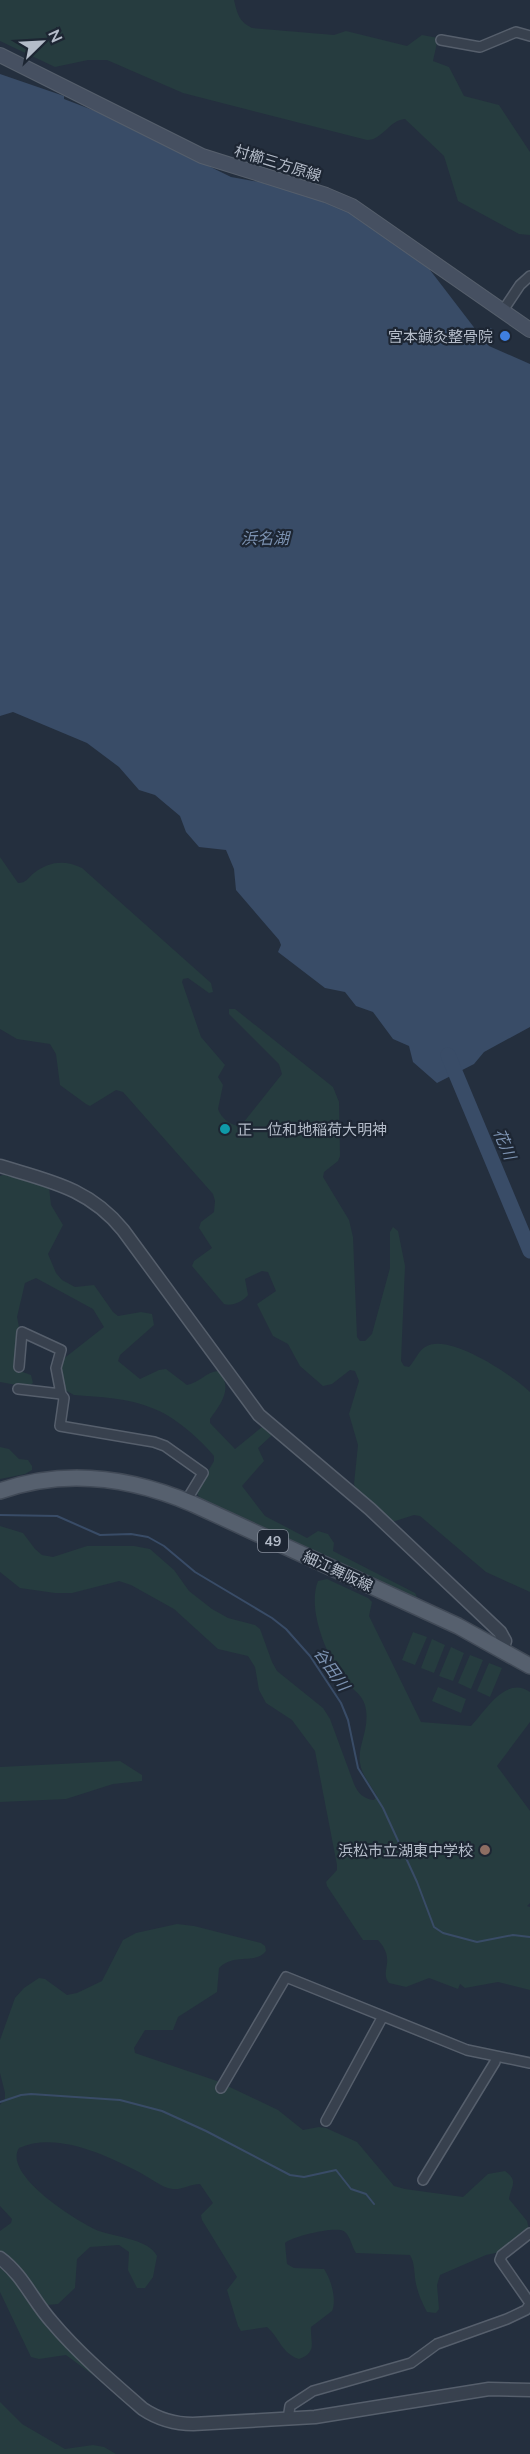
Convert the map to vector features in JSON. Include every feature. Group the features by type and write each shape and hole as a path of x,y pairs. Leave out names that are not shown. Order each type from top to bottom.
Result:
{"main road":[{"name":"村櫛三方原線","path":"0,55 202,156 326,195 352,206 530,330"},
{"name":"細江舞阪線","path":"0,1491 42,1480 97,1478 138,1484 186,1501 458,1626 530,1666"}],"street":[{"path":"441,40 480,47 516,32 530,36"},
{"path":"502,312 520,285 530,276"},
{"path":"0,1166 67,1187 86,1196 104,1209 123,1230 242,1395 259,1415 370,1509 500,1632 505,1641 502,1650"},
{"path":"20,1366 22,1332 61,1350 56,1368 64,1398 60,1426 160,1443 203,1473 186,1501"},
{"path":"18,1389 62,1394"},
{"path":"221,2088 286,1977 467,2050 530,2063"},
{"path":"326,2121 382,2016"},
{"path":"423,2180 495,2062 496,2056"},
{"path":"288,2419 290,2406 306,2394 359,2377 405,2366 420,2358 437,2344 526,2310 530,2303 500,2260 502,2255 530,2233"},
{"path":"0,2258 17,2274 52,2323 136,2403 150,2414 166,2421 184,2424 335,2415 489,2389 530,2390"}],"green space":[{"path":"0,0 234,0 239,17 252,28 334,35 346,31 407,46 422,35 438,38 433,61 449,67 464,96 499,105 530,152 530,235 519,234 458,201 444,156 405,119 399,120 377,137 367,140 183,93 107,60 88,60 55,67 0,41"},
{"path":"0,857 18,883 52,864 64,863 82,868 211,983 213,992 209,993 188,978 183,979 182,982 201,1037 225,1065 218,1077 223,1085 218,1109 227,1121 240,1126 282,1074 279,1064 229,1014 229,1009 235,1009 333,1087 339,1102 340,1156 338,1161 324,1172 323,1177 349,1220 353,1237 357,1337 360,1341 365,1341 372,1334 390,1268 390,1232 393,1227 398,1231 405,1266 401,1361 404,1366 409,1367 421,1350 427,1346 438,1344 451,1346 481,1358 530,1392 530,1592 486,1572 420,1516 414,1515 392,1522 356,1489 354,1484 358,1445 349,1414 359,1381 355,1371 350,1370 332,1384 323,1386 300,1366 288,1344 273,1336 257,1304 276,1291 268,1272 262,1271 245,1279 248,1295 237,1303 224,1304 192,1266 194,1261 212,1248 199,1228 201,1222 214,1212 213,1194 123,1092 116,1090 90,1106 86,1104 60,1085 56,1054 50,1044 17,1039 0,1029"},
{"path":"6,1174 49,1187 51,1205 63,1225 48,1254 56,1273 62,1280 75,1287 94,1285 118,1316 141,1312 152,1314 154,1325 120,1355 118,1361 140,1379 166,1369 187,1385 218,1371 223,1377 225,1389 222,1401 210,1419 210,1423 235,1449 262,1427 270,1432 271,1436 258,1448 264,1461 242,1486 265,1516 307,1538 318,1531 328,1534 334,1543 333,1551 415,1593 417,1597 415,1599 202,1501 196,1492 214,1461 214,1456 194,1435 169,1416 134,1402 74,1395 65,1390 60,1374 62,1360 104,1327 93,1309 36,1278 25,1283 17,1317 19,1327 16,1365 20,1371 31,1375 33,1383 27,1387 0,1382 0,1176"},
{"path":"0,1447 9,1449 19,1459 28,1460 32,1470 25,1474 0,1479"},
{"path":"0,1526 23,1533 42,1555 53,1557 87,1546 134,1546 150,1549 174,1570 189,1591 212,1609 228,1618 255,1625 260,1629 277,1671 323,1708 330,1719 356,1787 361,1795 370,1799 374,1800 377,1796 360,1763 360,1750 366,1722 365,1705 361,1697 342,1677 324,1644 315,1605 318,1581 327,1579 372,1602 369,1616 421,1722 471,1726 505,1691 521,1688 530,1692 530,1722 497,1766 530,1811 530,1903 527,1906 530,1907 530,1990 498,1982 465,1988 460,1984 458,1989 429,1978 406,1987 389,1983 386,1979 387,1960 384,1947 378,1940 363,1940 327,1886 326,1882 337,1870 337,1865 315,1751 292,1720 266,1703 259,1690 255,1667 248,1656 218,1649 174,1609 131,1585 119,1581 72,1593 20,1588 0,1572"},
{"path":"413,1632 427,1637 415,1665 402,1660"},
{"path":"432,1639 445,1645 434,1673 421,1668"},
{"path":"451,1647 464,1653 453,1681 439,1676"},
{"path":"470,1655 483,1660 471,1689 458,1683"},
{"path":"489,1663 502,1668 490,1697 477,1691"},
{"path":"438,1687 466,1699 461,1713 432,1701"},
{"path":"120,1761 142,1775 142,1781 113,1784 66,1799 0,1802 0,1767"},
{"path":"177,1924 261,1943 265,1946 266,1951 256,1957 225,1963 219,1968 217,1992 178,2017 173,2030 145,2030 134,2048 135,2053 217,2081 278,2110 303,2130 326,2128 357,2142 394,2186 463,2197 488,2174 505,2171 512,2178 513,2184 509,2199 527,2221 529,2229 500,2252 486,2255 440,2275 437,2285 439,2309 436,2313 427,2312 422,2302 410,2255 356,2253 347,2234 341,2230 305,2235 285,2243 287,2264 294,2268 324,2269 329,2278 334,2301 332,2311 311,2327 312,2346 309,2353 299,2359 293,2357 267,2327 241,2331 238,2326 227,2290 237,2277 202,2220 201,2215 213,2203 200,2184 180,2189 169,2188 96,2152 65,2144 33,2143 19,2148 17,2159 22,2171 45,2197 89,2226 139,2242 153,2250 157,2256 153,2277 145,2288 137,2288 128,2270 129,2252 119,2245 90,2247 77,2259 75,2288 58,2304 47,2305 21,2270 0,2251 0,2231 11,2223 12,2219 0,2206 0,2105 5,2099 5,2093 0,2073 0,2040 15,1998 24,1988 39,1978 45,1979 67,1995 77,1993 102,1981 123,1940 136,1933"},
{"path":"0,2264 96,2374 93,2375 66,2355 39,2359 31,2357 0,2292"},
{"path":"0,2402 22,2424 65,2449 93,2445 104,2447 116,2454 0,2454"}],"water":[{"name":"浜名湖","path":"0,74 64,96 64,99 103,114 231,177 265,183 324,201 349,212 430,268 476,330 480,331 489,327 492,329 485,340 489,346 530,364 530,1027 484,1052 474,1064 437,1083 413,1062 409,1046 393,1039 373,1012 356,1006 345,992 325,988 278,952 281,945 279,940 236,890 234,869 226,850 199,847 186,832 180,816 155,795 139,790 119,767 87,743 13,712 0,716"}],"waterway":[{"name":"花川","path":"448,1055 530,1251"},
{"name":"谷田川","path":"0,1515 57,1516 100,1535 131,1534 148,1537 164,1546 195,1572 272,1618 286,1629 310,1656 341,1703 348,1720 358,1768 383,1808 417,1882 434,1927 443,1933 477,1942 513,1935 530,1937"},
{"path":"0,2102 31,2094 120,2100 162,2111 290,2175 304,2177 336,2170 351,2189 366,2194 374,2204"}],"place":[{"name":"宮本鍼灸整骨院","path":"505,336"},
{"name":"正一位和地稲荷大明神","path":"225,1129"},
{"name":"浜松市立湖東中学校","path":"485,1850"}]}
